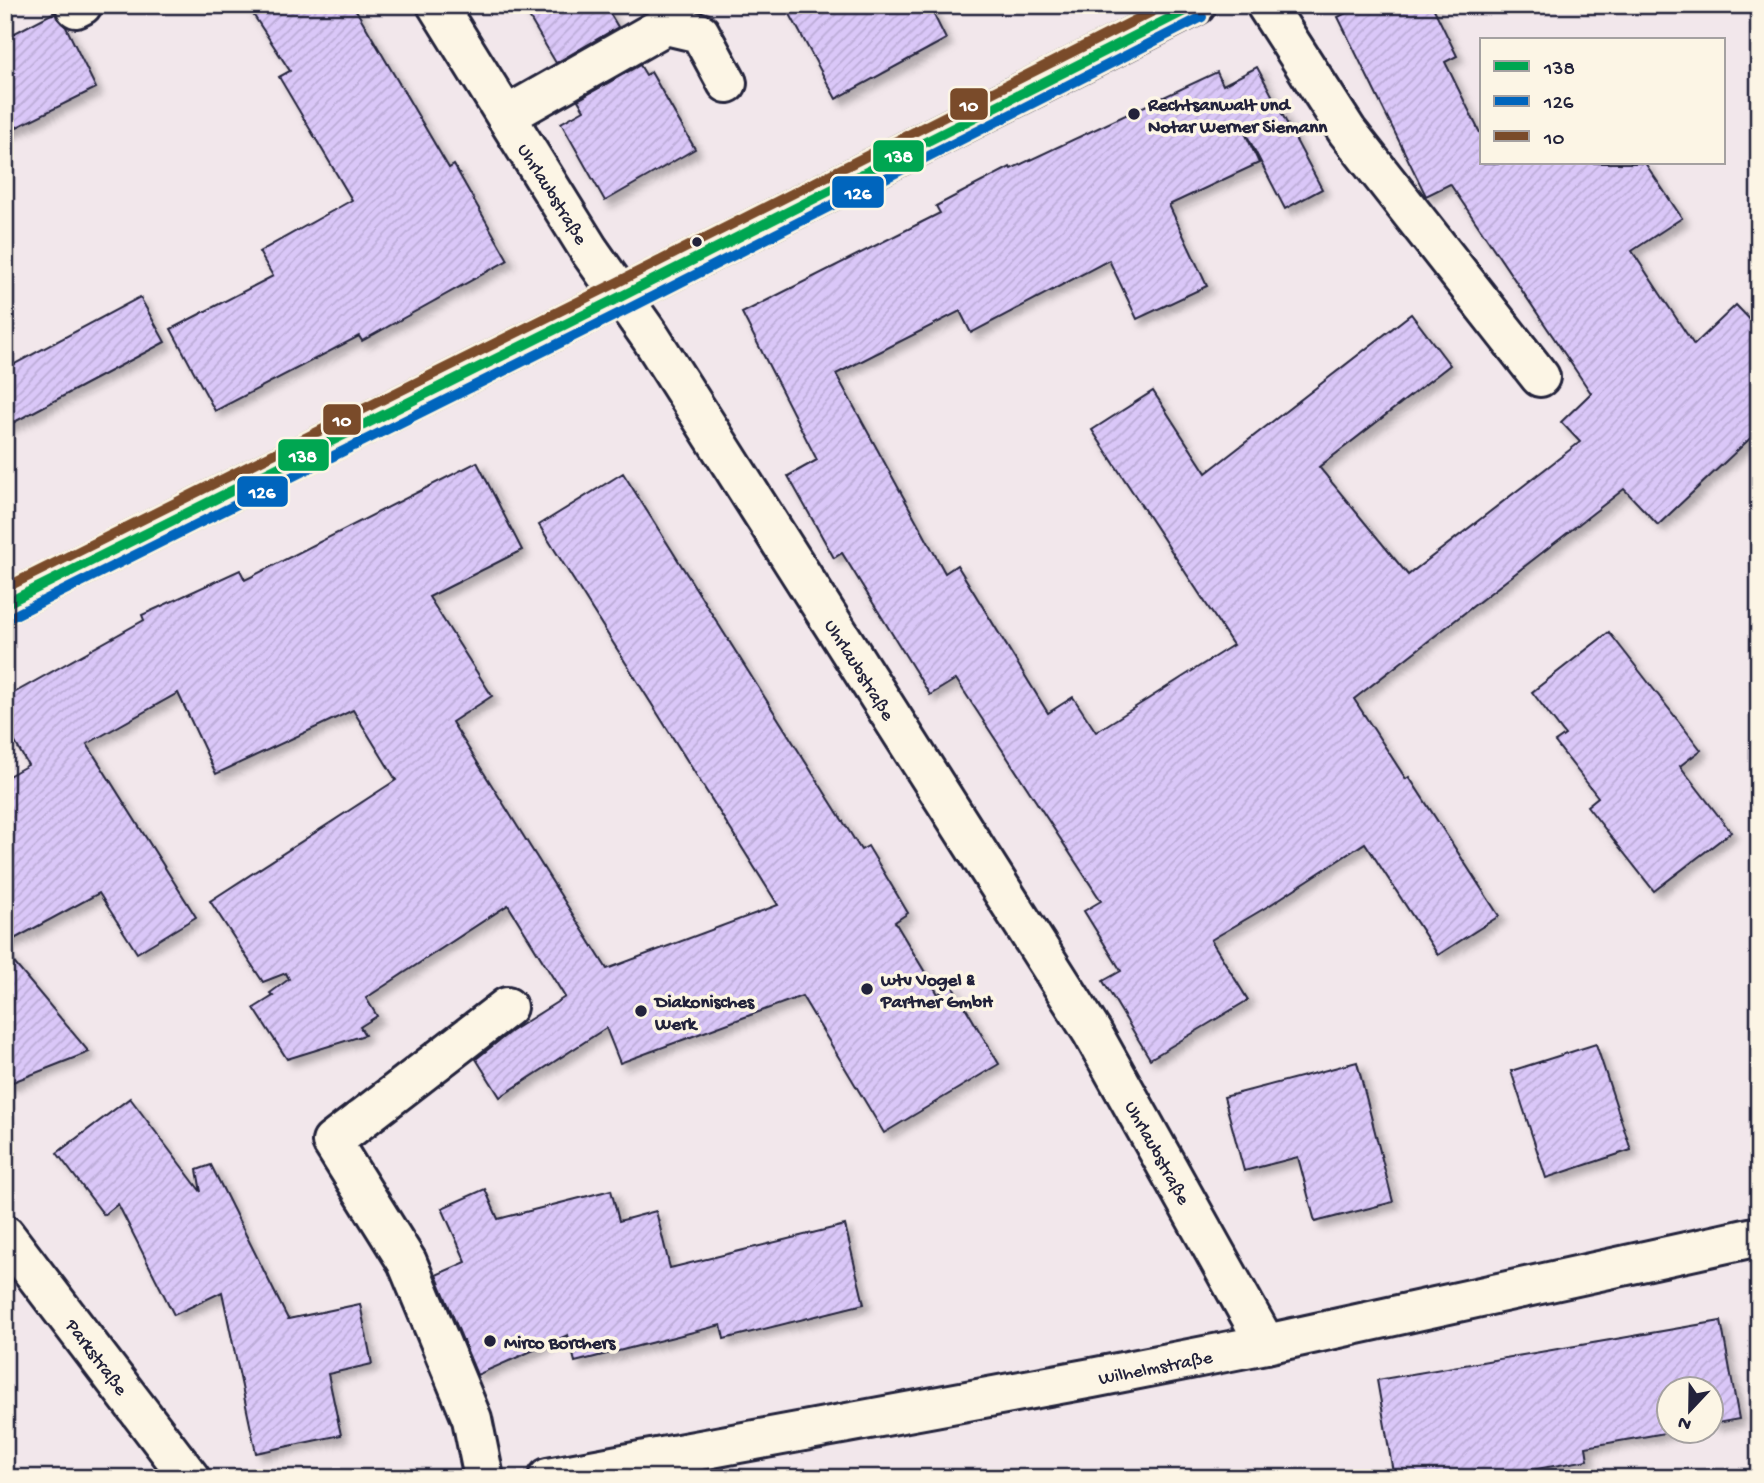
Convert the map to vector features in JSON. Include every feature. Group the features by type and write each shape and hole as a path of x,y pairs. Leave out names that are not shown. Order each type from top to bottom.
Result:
{"street":[{"name":"Uhrlaubstraße","path":"437,5 589,250 612,281 1092,1032 1266,1344"},
{"path":"5,604 612,281 1196,5"},
{"path":"1266,5 1347,131 1540,377"},
{"path":"506,116 666,24 700,33 727,83"},
{"path":"484,1478 472,1419 407,1262 332,1142 507,1007"},
{"name":"Parkstraße","path":"5,1235 190,1478"},
{"name":"Wilhelmstraße","path":"548,1478 1266,1344 1759,1236"}],"building":[{"path":"247,5 353,5 449,168 454,165 508,260 362,341 359,336 215,411 171,329 273,276 259,252 352,200 279,77 290,71"},
{"path":"522,5 605,5 618,27 556,63"},
{"path":"785,5 929,5 946,39 836,99"},
{"path":"1362,5 1432,5 1457,56 1445,62 1480,133 1480,164 1646,164 1682,218 1632,251 1694,345 1736,305 1759,329 1759,430 1658,525 1624,489 1354,699 1406,779 1409,777 1499,916 1438,955 1365,843 1211,940 1248,1000 1150,1059 1103,981 1121,971 1084,911 1101,901 956,679 930,695 842,553 834,558 788,476 817,460 742,313 940,213 936,206 1010,167 1011,169 1217,72 1223,85 1257,67 1322,189 1285,209 1240,122 1259,163 1169,205 1207,286 1137,319 1109,260 971,333 960,311 836,374 945,573 957,565 1048,713 1073,697 1096,732 1233,645 1092,430 1153,391 1206,473 1411,314 1450,365 1319,467 1408,575 1580,442 1561,422 1591,393 1450,184 1426,196 1338,17"},
{"path":"55,12 66,27 96,88 5,133 5,38"},
{"path":"640,65 646,75 651,72 695,149 605,201 561,123 584,110 578,100"},
{"path":"140,297 165,342 5,427 5,369"},
{"path":"477,462 522,550 429,597 492,696 452,722 607,969 778,905 539,525 623,473 861,850 868,846 908,913 895,922 938,994 952,985 999,1064 884,1133 802,996 620,1063 606,1028 500,1097 476,1059 510,1032 565,997 508,905 366,998 377,1016 360,1027 365,1035 287,1059 254,1008 273,996 270,993 289,979 286,973 263,982 210,901 396,780 353,710 216,774 178,693 87,744 196,917 137,953 99,893 5,944 5,778 28,765 5,725 5,698 144,620 142,615 240,570 245,580"},
{"path":"1609,632 1701,750 1680,766 1731,832 1654,891 1587,806 1598,797 1555,742 1565,735 1532,692"},
{"path":"5,952 89,1052 5,1085"},
{"path":"1596,1044 1631,1150 1546,1178 1511,1071"},
{"path":"1357,1062 1393,1202 1315,1222 1298,1157 1244,1171 1224,1097"},
{"path":"130,1098 201,1192 197,1170 211,1165 288,1319 360,1304 372,1364 328,1374 341,1435 256,1453 222,1292 174,1315 118,1204 104,1215 57,1153"},
{"path":"485,1189 498,1219 611,1190 619,1221 656,1211 670,1268 845,1225 864,1304 724,1339 721,1325 575,1362 568,1335 477,1375 436,1275 466,1262 442,1208"},
{"path":"1721,1321 1739,1419 1726,1421 1726,1374 1656,1374 1656,1435 1586,1447 1588,1460 1485,1478 1394,1478 1377,1380"}],"transit line":[{"name":"10","path":"5,588 1165,5"},
{"name":"138","path":"5,604 1196,5"},
{"name":"126","path":"11,617 628,309 1202,17"}],"place":[{"name":"Rechtsanwalt und Notar Werner Siemann","path":"1134,114"},
{"name":"wtv Vogel & Partner GmbH","path":"867,989"},
{"name":"Diakonisches Werk","path":"641,1011"},
{"name":"Mirco Borchers","path":"490,1341"}]}
